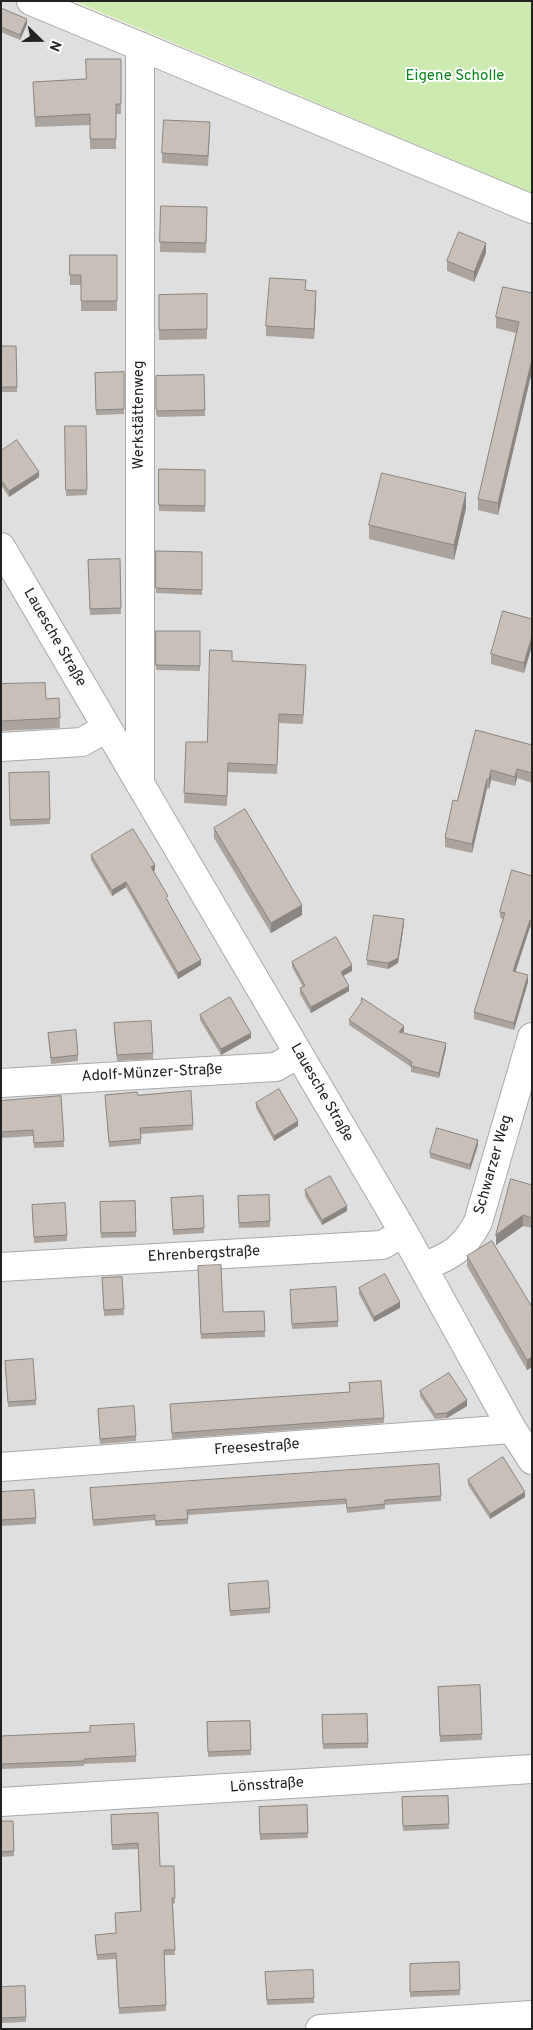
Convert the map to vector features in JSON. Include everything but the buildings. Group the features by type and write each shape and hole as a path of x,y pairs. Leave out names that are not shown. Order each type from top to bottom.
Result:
{"street":[{"path":"31,1 532,209"},
{"name":"Werkstättenweg","path":"140,46 140,784"},
{"name":"Lauesche Straße","path":"1,548 404,1233 512,1429 532,1460"},
{"path":"1,747 82,742 107,728"},
{"name":"Schwarzer Weg","path":"423,1267 448,1257 468,1241 478,1222 532,1036"},
{"name":"Adolf-Münzer-Straße","path":"1,1083 276,1067 298,1054"},
{"name":"Ehrenbergstraße","path":"1,1267 382,1245 404,1233"},
{"name":"Freesestraße","path":"1,1467 512,1429"},
{"name":"Lönsstraße","path":"1,1802 532,1769"},
{"path":"320,2029 532,2014"}],"shaded area":[{"path":"1,1 62,1 532,225 532,2029 1,2029"}],"green space":[{"name":"Eigene Scholle","path":"74,1 532,1 532,193"}]}
